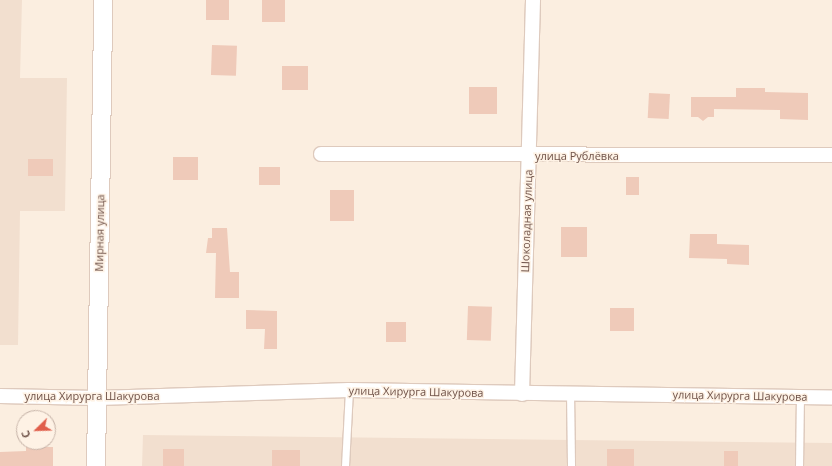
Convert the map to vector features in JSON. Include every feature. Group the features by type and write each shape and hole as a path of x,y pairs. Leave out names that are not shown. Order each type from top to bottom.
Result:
{"street":[{"name":"Мирная улица","path":"96,466 103,0"},
{"name":"Шоколадная улица","path":"522,394 533,0"},
{"name":"улица Рублёвка","path":"321,154 529,156 832,155"},
{"name":"улица Хирурга Шакурова","path":"0,396 98,398 349,390 522,394 570,392 832,398"}],"lane":[{"path":"345,466 349,390"},
{"path":"570,392 571,466"},
{"path":"799,466 800,397"}],"shaded area":[{"path":"0,0 22,0 20,78 67,78 65,211 20,211 18,345 0,345"},
{"path":"143,435 832,443 832,466 142,466"}],"building":[{"path":"206,0 229,0 229,20 206,20"},
{"path":"262,0 285,0 285,22 262,22"},
{"path":"212,45 237,46 236,76 211,75"},
{"path":"282,66 308,66 308,90 282,90"},
{"path":"469,87 497,87 497,114 469,114"},
{"path":"736,88 765,88 765,92 808,93 808,120 780,119 780,110 714,109 714,117 708,117 703,121 698,117 691,117 691,97 736,97"},
{"path":"649,93 670,94 669,119 648,118"},
{"path":"173,157 198,157 198,180 173,180"},
{"path":"28,159 53,159 53,176 28,176"},
{"path":"259,167 280,167 280,185 259,185"},
{"path":"626,177 639,177 639,195 626,195"},
{"path":"330,190 354,190 354,221 330,221"},
{"path":"561,227 587,227 587,257 561,257"},
{"path":"212,228 227,228 230,272 239,272 239,298 215,298 216,253 206,253 208,238 212,238"},
{"path":"690,234 717,234 717,244 749,245 749,265 727,264 727,259 689,258"},
{"path":"468,306 492,307 491,341 467,340"},
{"path":"610,308 634,308 634,331 610,331"},
{"path":"246,310 277,311 277,349 264,349 265,329 246,329"},
{"path":"386,322 406,322 406,342 386,342"},
{"path":"163,449 184,449 184,466 163,466"},
{"path":"607,449 634,449 634,466 607,466"},
{"path":"53,450 53,466 0,466 0,452"},
{"path":"272,450 300,450 300,466 272,466"},
{"path":"724,451 738,451 738,466 724,466"}]}
